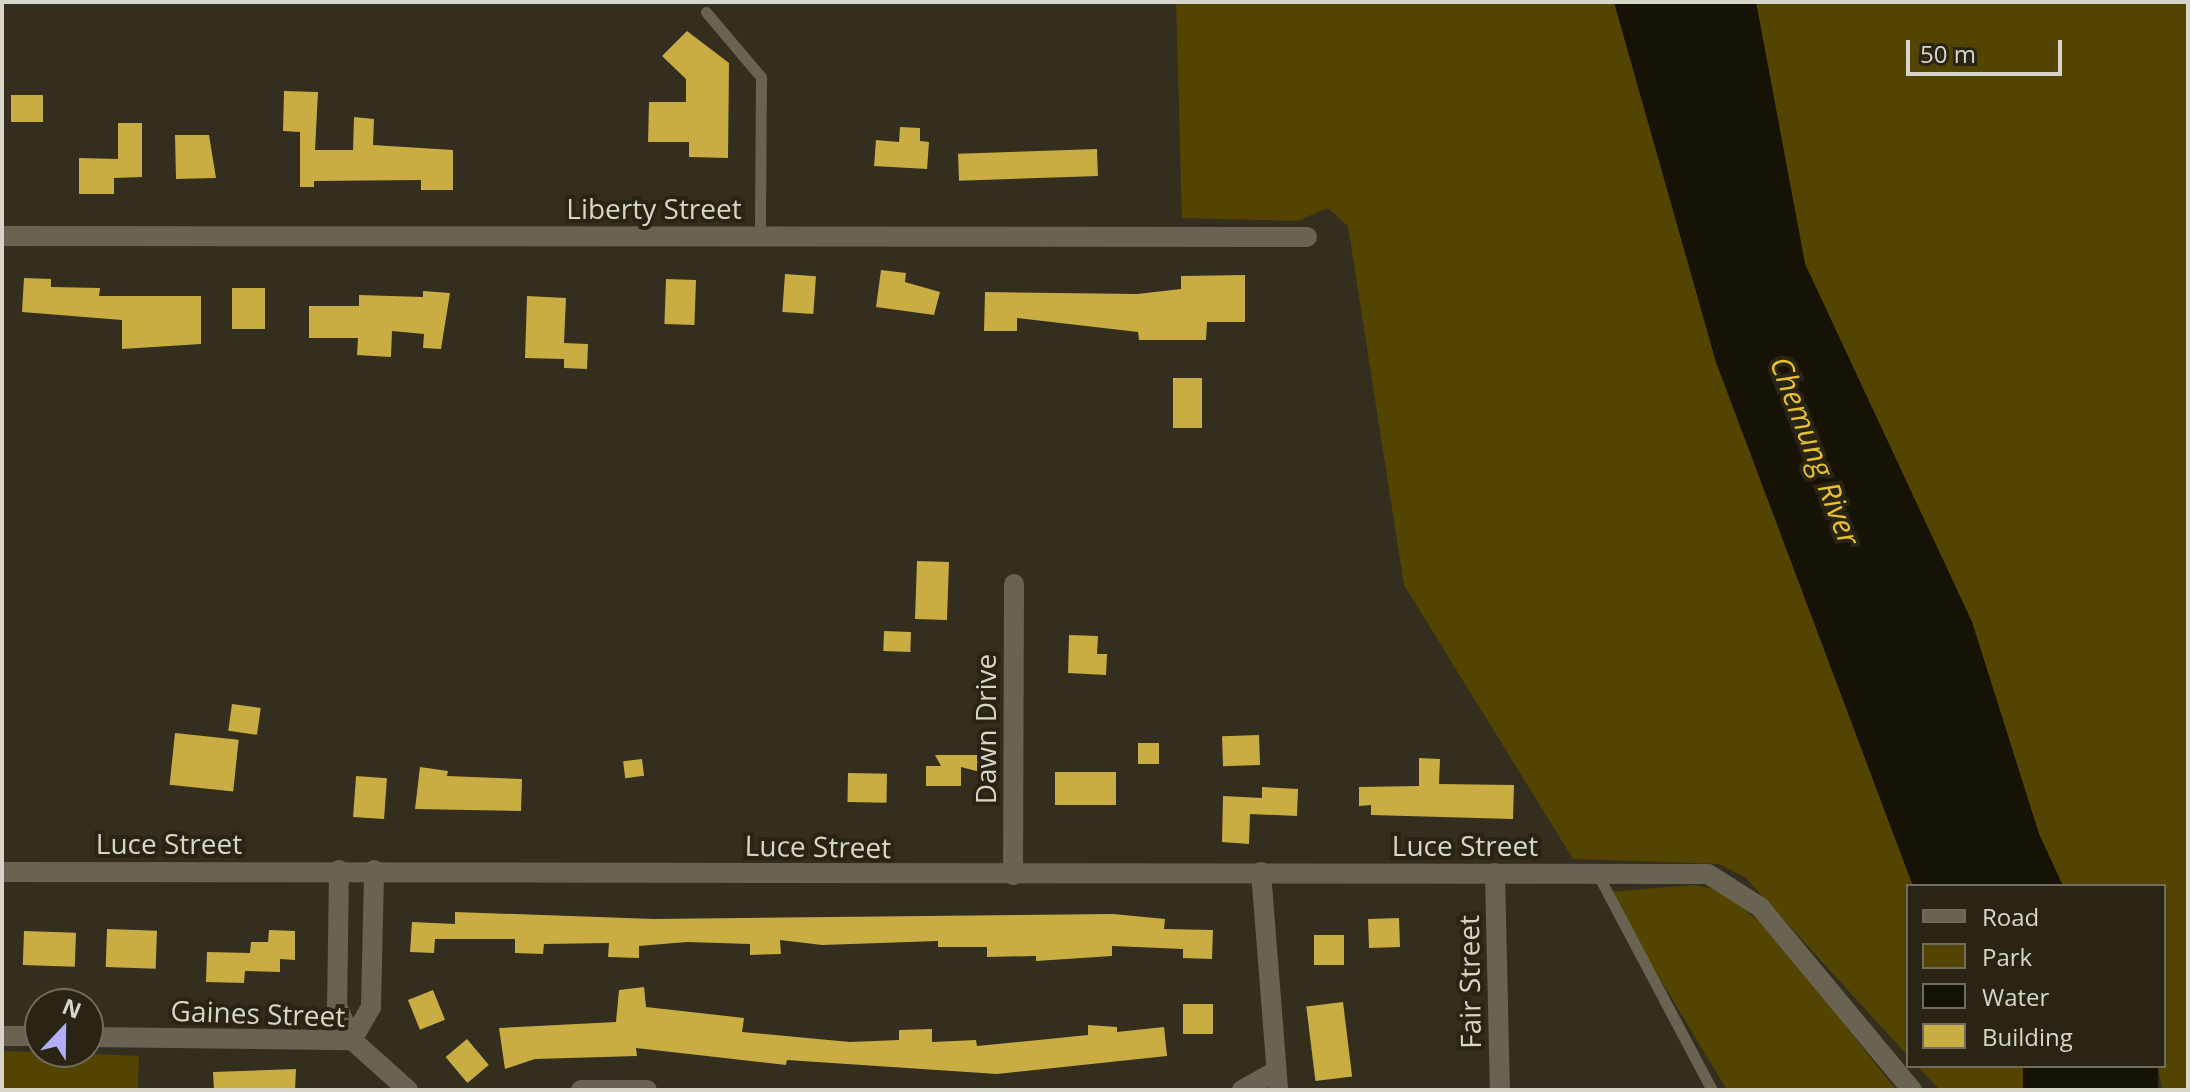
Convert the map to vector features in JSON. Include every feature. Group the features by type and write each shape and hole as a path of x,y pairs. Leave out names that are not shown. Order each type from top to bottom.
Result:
{"street":[{"name":"Liberty Street","path":"2,236 1307,237"},
{"name":"Dawn Drive","path":"1013,875 1014,584"},
{"path":"339,870 337,1006 352,1040"},
{"name":"Luce Street","path":"2,872 374,870 1013,875 1261,872 1708,874 1760,907 1912,1090"},
{"path":"352,1040 371,1007 374,870"},
{"path":"1242,1090 1277,1081 1261,872"},
{"name":"Fair Street","path":"1495,873 1500,1090"},
{"path":"2,1036 24,1036"},
{"name":"Gaines Street","path":"104,1037 352,1040 408,1090"},
{"path":"581,1090 647,1090"}],"lane":[{"path":"706,12 761,77 760,236"},
{"path":"1597,873 1712,1090"}],"green space":[{"path":"1176,2 1614,2 1716,362 1912,884 1906,884 1906,1054 1745,877 1719,864 1573,859 1404,585 1348,226 1328,208 1297,221 1182,218"},
{"path":"1756,2 2188,2 2188,1090 2162,1090 2158,1068 2166,1068 2166,884 2062,884 2039,834 1972,622 1805,264"},
{"path":"1694,885 1724,891 1773,934 1896,1090 1727,1090 1608,892"},
{"path":"2,1051 24,1052 24,1068 104,1068 104,1055 139,1056 138,1090 2,1090"},
{"path":"1919,1068 2024,1068 2036,1090 1940,1090"}],"water":[{"name":"Chemung River","path":"1614,2 1756,2 1805,264 1972,622 2039,834 2062,884 1912,884 1716,362"},
{"path":"2023,1068 2158,1068 2158,1090 2023,1090"}],"building":[{"path":"687,31 729,63 728,158 689,157 689,142 648,142 649,102 686,102 686,79 662,56"},
{"path":"284,91 318,92 315,150 353,150 354,117 374,119 373,145 453,150 453,190 421,190 421,180 314,181 314,187 300,187 300,132 283,131"},
{"path":"11,95 43,95 43,122 11,122"},
{"path":"118,123 142,123 142,177 114,178 114,194 79,194 79,158 118,159"},
{"path":"900,127 920,128 920,141 929,142 927,169 874,166 876,140 899,142"},
{"path":"175,135 209,135 216,178 176,179"},
{"path":"1097,149 1098,176 959,181 958,154"},
{"path":"881,270 906,273 905,282 940,292 934,315 876,307"},
{"path":"785,274 816,276 813,314 782,312"},
{"path":"1245,275 1245,322 1207,322 1206,340 1139,340 1138,332 1017,318 1017,331 984,331 985,292 1137,294 1181,289 1181,276"},
{"path":"24,278 51,279 51,287 100,288 99,296 201,296 201,344 122,349 122,320 22,312"},
{"path":"666,279 696,280 694,325 664,324"},
{"path":"232,288 265,288 265,329 232,329"},
{"path":"423,291 450,293 441,349 423,348 424,334 392,331 391,357 357,355 358,338 309,338 309,306 359,306 359,295 423,297"},
{"path":"527,296 566,298 564,343 588,344 587,369 564,368 564,359 525,358"},
{"path":"1173,378 1202,378 1202,428 1173,428"},
{"path":"917,561 949,562 947,620 915,619"},
{"path":"884,631 911,632 910,652 883,651"},
{"path":"1069,635 1098,636 1097,654 1107,654 1106,675 1068,673"},
{"path":"232,704 261,708 257,735 228,731"},
{"path":"175,733 239,740 233,791 170,785"},
{"path":"1259,735 1260,765 1223,766 1222,736"},
{"path":"1138,743 1159,743 1159,764 1138,764"},
{"path":"935,755 985,755 980,772 961,767 961,786 926,786 926,766 941,766"},
{"path":"1419,758 1440,759 1439,784 1514,785 1513,819 1371,815 1371,805 1359,806 1359,787 1419,786"},
{"path":"642,759 644,776 625,778 623,761"},
{"path":"420,767 448,771 447,776 522,779 521,811 415,809"},
{"path":"1055,772 1116,772 1116,805 1055,805"},
{"path":"848,773 887,774 886,803 847,802"},
{"path":"356,776 387,778 384,819 353,817"},
{"path":"1262,787 1298,789 1297,816 1250,814 1249,844 1222,842 1223,796 1262,798"},
{"path":"455,912 654,919 1113,914 1165,919 1164,929 1213,930 1212,959 1183,958 1183,949 1112,946 1112,956 1036,961 1036,956 987,957 987,947 938,947 938,941 822,945 780,940 781,954 750,955 750,944 687,942 639,946 639,958 608,957 609,943 544,944 543,954 515,953 515,939 435,939 434,953 410,952 412,922 455,924"},
{"path":"1399,918 1400,947 1369,948 1368,919"},
{"path":"107,929 157,931 156,969 106,967"},
{"path":"269,930 295,931 295,960 280,959 280,972 245,971 244,983 206,982 207,952 250,953 251,942 268,942"},
{"path":"24,931 76,933 75,967 23,965"},
{"path":"1314,935 1344,935 1344,965 1314,965"},
{"path":"644,987 646,1007 744,1018 742,1032 850,1042 899,1040 899,1030 932,1029 932,1042 976,1040 977,1046 1088,1035 1088,1025 1117,1027 1117,1032 1164,1027 1167,1056 997,1074 787,1060 786,1065 636,1048 637,1056 535,1059 505,1069 499,1028 616,1022 619,990"},
{"path":"433,990 445,1020 420,1030 408,1000"},
{"path":"1343,1002 1352,1076 1315,1081 1306,1007"},
{"path":"1183,1004 1213,1004 1213,1034 1183,1034"},
{"path":"467,1039 489,1065 467,1083 446,1057"},
{"path":"296,1069 295,1090 214,1090 213,1072"}]}
